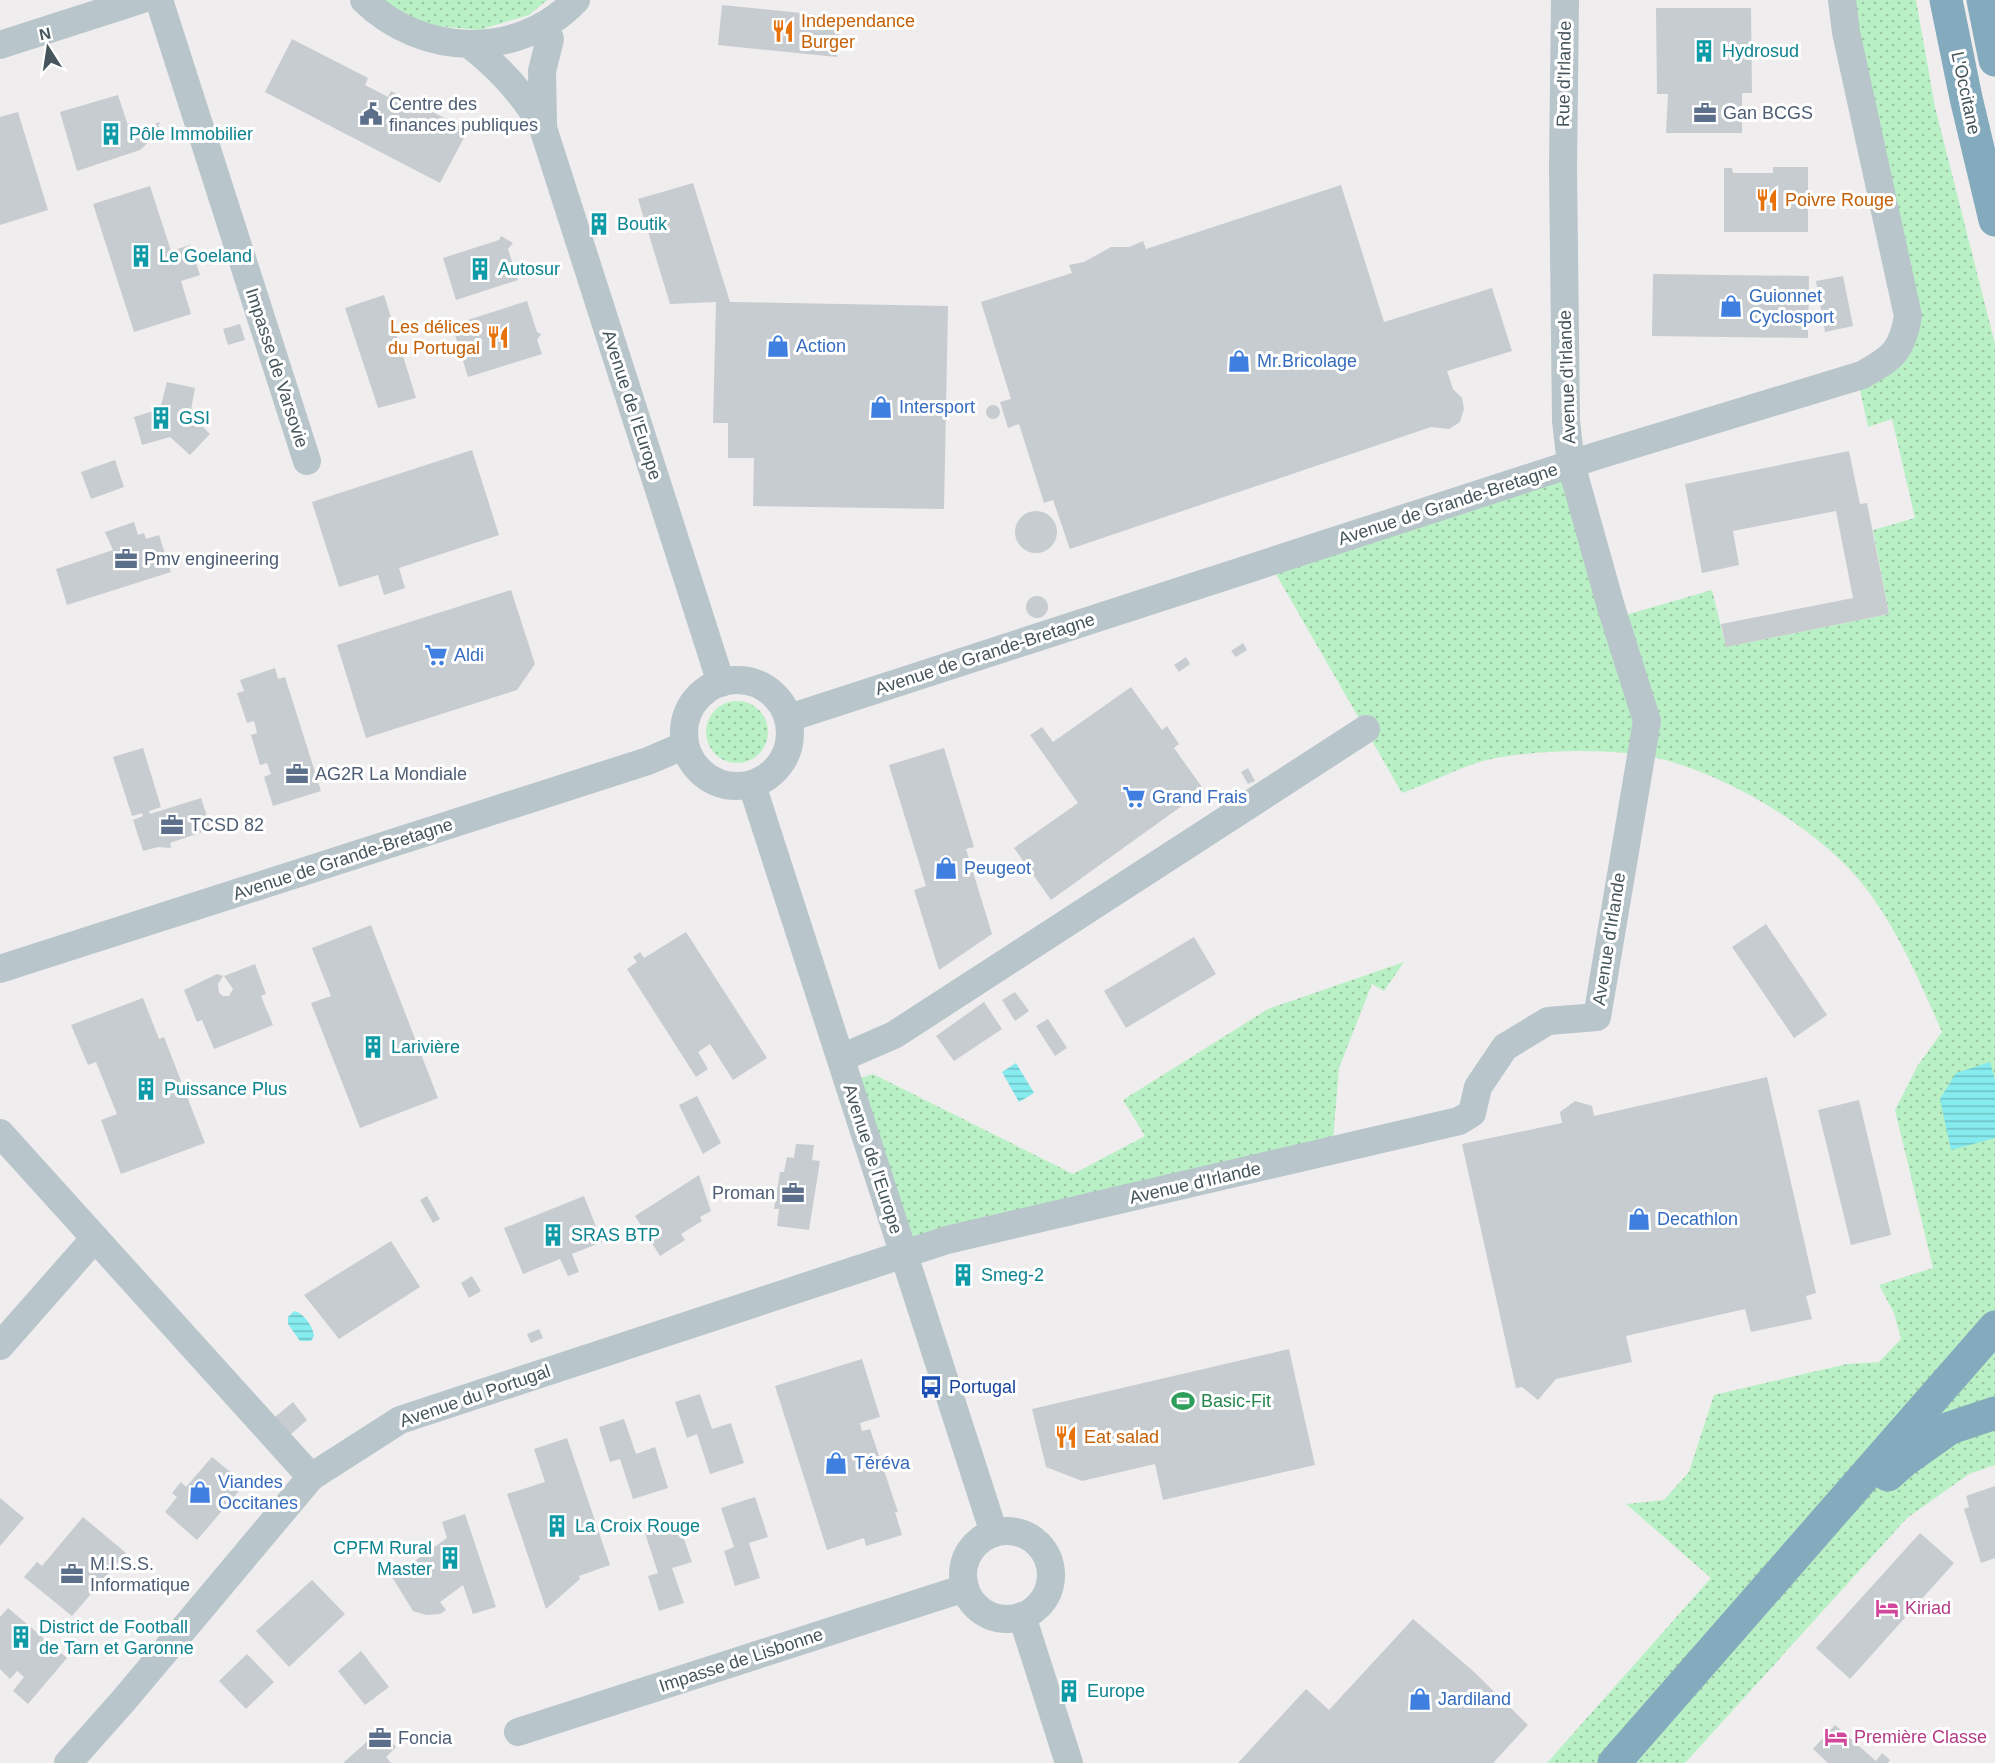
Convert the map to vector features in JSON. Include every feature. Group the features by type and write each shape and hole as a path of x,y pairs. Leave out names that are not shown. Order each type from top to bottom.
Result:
{"highway":[{"name":"L'Occitane","path":"1946,0 1995,220"},
{"name":"L'Occitane","path":"1983,0 1995,60"},
{"path":"1614,1763 1995,1327"},
{"path":"1631,1763 1874,1488 1905,1460 1950,1428 1995,1413"}],"street":[{"path":"0,45 140,0"},
{"name":"Impasse de Varsovie","path":"159,0 307,461"},
{"path":"364,0 382,18 424,38 470,45 521,36 544,25 576,0"},
{"name":"Rue d'Irlande","path":"1563,149 1565,0"},
{"name":"Avenue de Grande-Bretagne","path":"789,718 1571,464 1862,375 1886,362 1904,340 1908,316 1846,32 1842,0"},
{"name":"Avenue de l'Europe","path":"543,128 540,98 542,71 550,39 544,25"},
{"name":"Avenue de l'Europe","path":"470,45 510,79 528,101 543,128 721,683"},
{"name":"Avenue d'Irlande","path":"903,1254 947,1240 1459,1121 1472,1113 1478,1087 1505,1047 1548,1021 1597,1017 1647,721 1611,607 1571,464 1566,421 1563,149"},
{"path":"737,680 754,683 770,690 781,702 789,718 791,734 788,751 780,766 768,777 752,784 735,787 718,783 703,774 691,761 685,745 684,729 687,714 695,700 706,690 721,683 737,680"},
{"path":"840,1058 894,1035 1366,729"},
{"name":"Avenue de Grande-Bretagne","path":"0,969 648,761 685,745"},
{"name":"Avenue de l'Europe","path":"752,784 994,1533"},
{"path":"0,1133 311,1477"},
{"path":"0,1346 95,1238"},
{"name":"Avenue du Portugal","path":"68,1763 124,1700 311,1477 400,1420 903,1254"},
{"path":"1014,1532 1033,1539 1049,1560 1051,1574 1046,1594 1034,1610 1022,1616 1008,1619 994,1617 971,1601 965,1588 965,1561 981,1539 994,1533 1014,1532"},
{"name":"Impasse de Lisbonne","path":"518,1732 965,1588"},
{"path":"1022,1616 1069,1763"}],"green space":[{"path":"379,0 547,0 529,15 479,30 426,25"},
{"path":"1842,0 1916,0 1935,107 1995,344 1995,1465 1969,1474 1907,1518 1685,1763 1547,1763 1711,1578 1626,1504 1664,1500 1689,1472 1714,1395 1847,1364 1879,1362 1901,1339 1894,1313 1879,1285 1933,1268 1895,1110 1918,1065 1942,1032 1892,927 1853,873 1807,832 1752,796 1724,782 1696,770 1649,756 1578,751 1507,756 1487,760 1402,793 1269,562 1571,464 1615,618 1712,590 1726,647 1889,614 1873,530 1915,518 1892,419 1868,427 1860,390 1904,340"},
{"path":"737,701 754,706 759,710 763,715 768,732 763,749 759,754 754,758 737,763 720,758 715,754 711,749 706,732 711,715 715,710 720,706"},
{"path":"1404,962 1384,991 1372,984 1339,1068 1332,1151 903,1254 848,1082 873,1074 1073,1174 1145,1136 1123,1100 1268,1009"}],"water":[{"path":"1990,1062 1995,1080 1995,1138 1951,1150 1940,1099 1956,1073"},
{"path":"1016,1063 1034,1093 1019,1102 1002,1072"},
{"path":"294,1311 301,1314 310,1325 314,1336 311,1341 300,1341 288,1324 288,1317"}],"building":[{"path":"722,5 841,17 837,57 718,45"},
{"name":"Hydrosud","path":"1656,8 1751,8 1752,93 1742,93 1742,133 1666,133 1668,94 1657,94"},
{"name":"Centre des finances publiques","path":"292,39 368,78 365,85 388,97 391,91 468,130 440,183 265,92"},
{"name":"Pôle Immobilier","path":"118,95 130,132 160,122 155,136 140,150 77,171 60,112"},
{"path":"18,112 48,210 0,225 0,117"},
{"name":"Poivre Rouge","path":"1773,167 1808,167 1808,232 1724,232 1724,168 1732,168 1733,173 1773,173"},
{"path":"693,183 730,302 948,306 944,509 753,506 754,458 728,458 728,423 713,423 716,302 670,304 638,199"},
{"name":"Mr.Bricolage","path":"1341,185 1384,322 1492,288 1512,351 1447,371 1453,389 1462,398 1464,409 1460,422 1449,429 1431,427 1070,549 1053,500 1044,503 1019,424 1008,428 1000,402 1011,399 981,302 1072,273 1069,265 1084,262 1111,247 1129,247 1143,241 1146,249"},
{"name":"Le Goeland","path":"150,186 171,251 190,245 200,275 181,281 191,314 134,332 93,204"},
{"name":"Boutik","path":"601,217 605,229 598,232 593,219"},
{"name":"Autosur","path":"501,236 513,243 508,249 518,280 456,300 443,258 499,240"},
{"name":"Guionnet Cyclosport","path":"1653,274 1809,276 1808,338 1652,336"},
{"path":"1843,276 1853,326 1825,332 1816,281"},
{"path":"384,295 416,398 378,408 345,308"},
{"name":"Les délices du Portugal","path":"527,301 537,332 541,334 537,340 542,354 468,377 452,325"},
{"path":"240,324 245,340 228,345 223,329"},
{"name":"GSI","path":"167,382 195,388 191,410 195,419 210,434 190,455 170,437 142,445 134,417 160,409"},
{"path":"993,405 998,407 1000,412 998,417 993,419 988,417 986,412 988,407"},
{"path":"472,450 499,535 399,568 405,588 384,595 378,575 339,587 312,502"},
{"path":"1849,451 1860,504 1867,503 1889,614 1726,647 1721,624 1853,598 1836,511 1733,531 1739,565 1702,573 1685,484"},
{"path":"115,460 124,487 91,499 81,472"},
{"path":"1036,511 1044,512 1051,517 1056,524 1056,540 1051,547 1044,552 1036,553 1028,552 1021,547 1016,540 1015,532 1016,524 1021,517 1028,512"},
{"name":"Pmv engineering","path":"134,522 138,535 144,533 146,539 159,535 171,572 67,605 56,569 113,550 105,532"},
{"name":"Aldi","path":"511,590 535,664 517,690 366,738 337,645"},
{"path":"1037,596 1045,599 1048,607 1045,615 1037,618 1029,615 1026,607 1029,599"},
{"path":"1243,643 1247,650 1236,657 1231,651"},
{"path":"1186,657 1190,664 1179,672 1174,665"},
{"path":"275,668 278,679 285,677 321,791 273,806 264,777 271,774 267,763 260,765 251,735 257,733 254,721 247,723 237,693 244,691 240,680"},
{"name":"Grand Frais","path":"1131,687 1162,730 1167,726 1179,744 1174,748 1204,790 1051,900 1014,848 1078,803 1030,735 1042,727 1053,742"},
{"path":"143,748 161,807 149,811 150,814 201,798 211,829 170,843 171,848 158,847 143,851 133,820 143,816 142,813 132,816 113,757"},
{"name":"Peugeot","path":"944,748 974,847 966,849 992,934 939,970 914,890 926,886 889,765"},
{"path":"1248,768 1255,781 1248,784 1241,772"},
{"path":"1766,924 1827,1015 1794,1038 1732,947"},
{"name":"Larivière","path":"371,925 438,1098 360,1128 311,1003 331,996 312,948"},
{"path":"686,932 767,1058 733,1080 710,1044 698,1052 708,1069 696,1077 627,969 637,962 633,957 640,952 644,958"},
{"path":"1194,937 1216,974 1126,1028 1104,991"},
{"path":"255,964 266,994 261,996 273,1025 214,1049 202,1020 197,1022 184,990 217,974 223,976 218,984 219,993 229,996 233,989 224,976"},
{"path":"1015,992 1029,1011 1015,1021 1002,1000"},
{"name":"Puissance Plus","path":"143,998 159,1039 164,1037 205,1143 121,1174 101,1120 117,1114 96,1062 88,1065 71,1025"},
{"path":"984,1002 1002,1029 954,1061 936,1036"},
{"path":"1048,1019 1067,1048 1055,1056 1036,1026"},
{"name":"Decathlon","path":"1767,1077 1816,1293 1806,1296 1812,1319 1751,1332 1745,1309 1626,1336 1632,1362 1556,1379 1538,1400 1522,1387 1516,1388 1462,1144 1562,1123 1560,1112 1575,1101 1592,1106 1594,1116"},
{"path":"697,1096 721,1143 703,1154 679,1105"},
{"path":"1859,1100 1891,1235 1851,1245 1818,1110"},
{"name":"Proman","path":"796,1144 814,1145 812,1160 820,1161 809,1230 777,1226 779,1209 774,1209 780,1172 784,1172 787,1157 794,1158"},
{"path":"699,1175 711,1211 700,1217 702,1221 681,1234 685,1240 660,1256 635,1216"},
{"path":"427,1196 440,1219 433,1223 420,1200"},
{"name":"SRAS BTP","path":"584,1196 602,1242 572,1254 579,1272 568,1276 560,1259 523,1274 504,1228"},
{"path":"391,1241 420,1287 339,1339 304,1295"},
{"name":"Smeg-2","path":"965,1270 967,1277 960,1279 958,1272"},
{"path":"472,1276 481,1291 469,1298 461,1283"},
{"path":"539,1329 543,1338 531,1343 527,1334"},
{"path":"1289,1349 1315,1465 1163,1500 1155,1464 1082,1481 1046,1467 1032,1409"},
{"name":"Téréva","path":"862,1359 880,1417 860,1423 862,1431 870,1429 898,1512 895,1512 902,1535 866,1546 864,1538 827,1550 775,1386"},
{"path":"700,1394 712,1429 731,1423 744,1463 710,1474 697,1434 687,1438 675,1402"},
{"path":"293,1402 307,1420 290,1435 275,1417"},
{"path":"624,1419 636,1454 655,1447 668,1488 633,1499 620,1459 610,1462 599,1427"},
{"name":"La Croix Rouge","path":"567,1438 610,1565 579,1576 580,1579 546,1609 507,1494 545,1482 534,1449"},
{"path":"212,1457 245,1484 197,1540 165,1512 177,1497 172,1493 181,1482 186,1487"},
{"path":"1995,1486 1995,1558 1981,1563 1964,1509 1969,1507 1966,1496"},
{"path":"755,1497 768,1537 749,1543 760,1578 735,1586 724,1551 734,1547 721,1508"},
{"path":"0,1498 24,1518 0,1546"},
{"name":"CPFM Rural Master","path":"465,1514 496,1607 473,1614 463,1585 440,1602 446,1610 440,1614 426,1615 413,1611 392,1577 447,1538 442,1522"},
{"name":"M.I.S.S. Informatique","path":"83,1517 126,1553 72,1616 24,1577 37,1562 42,1566"},
{"path":"678,1522 692,1562 672,1568 684,1603 659,1611 648,1576 658,1573 645,1533"},
{"name":"Kiriad","path":"1920,1533 1954,1563 1850,1679 1816,1648"},
{"path":"312,1580 345,1614 289,1667 256,1631"},
{"name":"District de Football de Tarn et Garonne","path":"8,1608 67,1658 28,1704 13,1691 24,1677 17,1671 10,1679 0,1669 0,1617"},
{"name":"Jardiland","path":"1413,1619 1472,1670 1528,1725 1493,1763 1238,1763 1306,1689 1329,1710"},
{"path":"361,1651 389,1687 365,1705 338,1671"},
{"path":"247,1654 274,1682 246,1709 219,1681"},
{"name":"Europe","path":"1071,1683 1075,1696 1067,1699 1063,1685"},
{"name":"Première Classe","path":"1835,1725 1876,1761 1882,1753 1890,1760 1888,1763 1828,1763 1813,1749"},
{"name":"Foncia","path":"381,1729 396,1747 386,1757 391,1763 343,1763"}],"place":[{"name":"Independance Burger","path":"783,31"},
{"name":"Hydrosud","path":"1704,51"},
{"name":"Gan BCGS","path":"1705,113"},
{"name":"Centre des finances publiques","path":"371,114"},
{"name":"Pôle Immobilier","path":"111,134"},
{"name":"Poivre Rouge","path":"1767,200"},
{"name":"Boutik","path":"599,224"},
{"name":"Le Goeland","path":"141,256"},
{"name":"Autosur","path":"480,269"},
{"name":"Guionnet Cyclosport","path":"1731,306"},
{"name":"Les délices du Portugal","path":"498,337"},
{"name":"Action","path":"778,346"},
{"name":"Mr.Bricolage","path":"1239,361"},
{"name":"Intersport","path":"881,407"},
{"name":"GSI","path":"161,418"},
{"name":"Pmv engineering","path":"126,559"},
{"name":"Aldi","path":"436,655"},
{"name":"AG2R La Mondiale","path":"297,774"},
{"name":"Grand Frais","path":"1134,797"},
{"name":"TCSD 82","path":"172,825"},
{"name":"Peugeot","path":"946,868"},
{"name":"Larivière","path":"373,1047"},
{"name":"Puissance Plus","path":"146,1089"},
{"name":"Proman","path":"793,1193"},
{"name":"Decathlon","path":"1639,1219"},
{"name":"SRAS BTP","path":"553,1235"},
{"name":"Smeg-2","path":"963,1275"},
{"name":"Portugal","path":"931,1387"},
{"name":"Basic-Fit","path":"1183,1401"},
{"name":"Eat salad","path":"1066,1437"},
{"name":"Téréva","path":"836,1463"},
{"name":"Viandes Occitanes","path":"200,1492"},
{"name":"La Croix Rouge","path":"557,1526"},
{"name":"CPFM Rural Master","path":"450,1558"},
{"name":"M.I.S.S. Informatique","path":"72,1574"},
{"name":"Kiriad","path":"1887,1608"},
{"name":"District de Football de Tarn et Garonne","path":"21,1637"},
{"name":"Europe","path":"1069,1691"},
{"name":"Jardiland","path":"1420,1699"},
{"name":"Première Classe","path":"1836,1737"},
{"name":"Foncia","path":"380,1738"}]}
